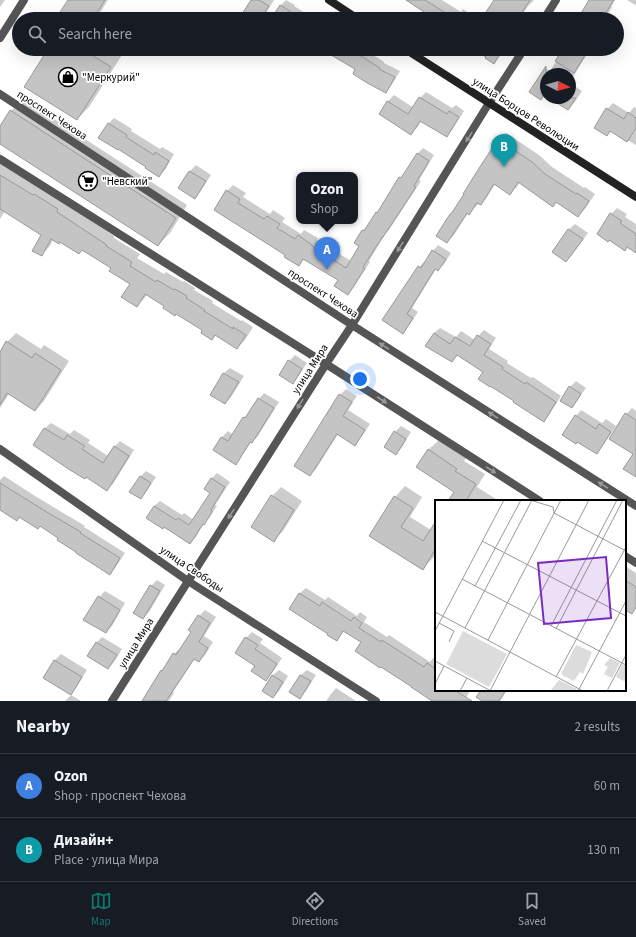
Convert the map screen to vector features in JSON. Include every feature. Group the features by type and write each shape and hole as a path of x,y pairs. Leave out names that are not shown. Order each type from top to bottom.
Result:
{"main road":[{"path":"329,0 347,12"},
{"name":"улица Борцов Революции","path":"416,56 636,197"}],"street":[{"path":"16,12 24,0"},
{"path":"548,12 556,0"},
{"path":"0,38 12,19"},
{"name":"улица Мира","path":"112,701 352,325 519,56"},
{"name":"проспект Чехова","path":"0,94 352,325 636,506"},
{"path":"0,159 326,364 538,500"},
{"name":"улица Свободы","path":"0,449 188,581 376,701"},
{"path":"626,557 636,563"}],"building":[{"path":"68,0 105,0 97,12 60,12"},
{"path":"251,0 259,0 269,6 265,12 243,12"},
{"path":"406,0 425,0 444,12 424,12"},
{"path":"494,0 530,0 522,12 486,12"},
{"path":"589,0 614,0 606,12 582,12"},
{"path":"280,5 290,11 290,12 276,12"},
{"name":"\"Меркурий\"","path":"44,56 93,56 111,67 77,120 24,87"},
{"path":"333,56 361,56 380,68 379,69 395,77 386,93 353,74 355,69"},
{"path":"484,56 499,56 494,64 485,58 486,57"},
{"path":"558,56 585,56 576,70 576,68 566,68 555,61"},
{"path":"540,75 540,99 529,92"},
{"path":"419,97 447,114 449,111 459,117 447,137 420,121 411,135 379,114 387,101 408,114"},
{"path":"558,104 572,104 568,110"},
{"path":"606,108 624,119 628,112 636,118 636,128 627,142 610,131 607,136 594,128"},
{"name":"\"Невский\"","path":"10,110 176,218 158,246 0,144 0,126"},
{"path":"108,123 127,135 126,137 154,155 155,152 169,161 159,177 118,149 98,138"},
{"path":"498,139 532,162 545,174 589,201 578,217 556,202 553,207 518,182 510,195 494,184 481,205 477,203 469,215 467,213 447,243 436,236"},
{"path":"417,153 429,161 414,186 416,187 363,267 365,268 348,295 334,286 338,280 303,259 299,266 284,257 285,255 214,210 226,190 240,199 238,203 264,219 267,216 280,224 277,228 295,239 298,235 346,268 359,246 354,243 362,230 364,231 376,212 377,213 399,177 401,178"},
{"path":"189,171 206,181 195,199 178,188"},
{"path":"0,175 58,209 57,212 132,262 130,266 156,282 157,280 187,296 186,298 205,310 204,311 233,329 233,327 246,335 237,349 215,335 212,340 201,333 202,330 176,314 175,316 163,308 164,306 145,294 137,307 121,297 130,284 109,271 111,268 82,250 79,254 60,242 59,244 51,239 42,256 32,251 41,235 0,209"},
{"path":"610,213 622,221 620,223 636,234 636,253 627,247 625,251 597,234"},
{"path":"568,229 583,239 566,262 552,252"},
{"path":"432,250 446,259 438,271 435,269 407,314 413,318 403,334 382,320 418,266 421,268"},
{"path":"434,333 450,344 455,337 470,346 477,335 491,344 484,355 503,367 502,369 525,384 526,382 556,402 544,422 513,402 514,401 478,379 483,372 457,355 452,362 425,346"},
{"path":"6,341 32,358 35,353 61,370 35,411 7,393 0,405 0,352"},
{"path":"288,360 302,369 293,384 279,375"},
{"path":"223,373 239,382 225,404 210,395"},
{"path":"569,386 581,394 572,408 560,401"},
{"path":"339,394 352,402 343,416 365,430 355,446 337,434 310,476 294,466"},
{"path":"258,398 274,408 236,465 213,450 221,437 228,441 243,417 245,418"},
{"path":"625,413 636,420 636,477 623,469 633,454 609,439"},
{"path":"575,415 596,429 599,424 611,432 597,454 577,442 576,444 562,435"},
{"path":"44,428 64,440 67,435 85,446 82,449 103,463 114,446 129,456 107,491 86,477 85,479 70,470 33,445"},
{"path":"394,431 406,439 396,455 384,447"},
{"path":"428,449 457,469 455,471 476,484 467,500 449,500 454,492 416,467"},
{"path":"140,476 151,483 141,499 129,492"},
{"path":"211,478 225,487 211,510 212,512 190,544 164,527 163,529 146,518 154,506 176,520 178,518 189,525 210,493 204,489"},
{"path":"0,483 81,532 80,533 120,558 110,575 57,540 58,538 40,526 38,529 19,517 17,521 0,510"},
{"path":"271,495 294,510 274,542 251,527"},
{"path":"394,496 413,508 401,527 423,541 435,523 435,550 423,570 369,536"},
{"path":"626,581 636,587 636,607 632,614 626,611"},
{"path":"150,585 160,591 143,619 133,613"},
{"path":"299,593 320,606 322,602 351,621 354,617 362,623 359,628 381,642 382,640 424,667 427,663 435,668 435,691 456,691 472,701 432,701 355,651 361,642 343,631 337,641 289,609"},
{"path":"98,596 120,610 106,633 83,620"},
{"path":"198,615 210,623 199,642 208,648 199,662 194,659 166,701 142,701 173,653 176,655 191,632 188,630"},
{"path":"245,637 258,645 255,649 277,664 266,681 251,671 255,666 235,653"},
{"path":"96,642 117,655 108,669 87,656"},
{"path":"54,660 82,677 71,695 43,678"},
{"path":"272,675 283,682 273,698 262,691"},
{"path":"300,675 311,681 300,699 289,692"},
{"path":"480,691 505,691 499,701 482,701 476,697"}],"place":[{"name":"\"Меркурий\"","path":"68,77"},
{"name":"Дизайн+","path":"504,167"},
{"name":"\"Невский\"","path":"88,181"},
{"name":"Ozon","path":"327,270"}]}
